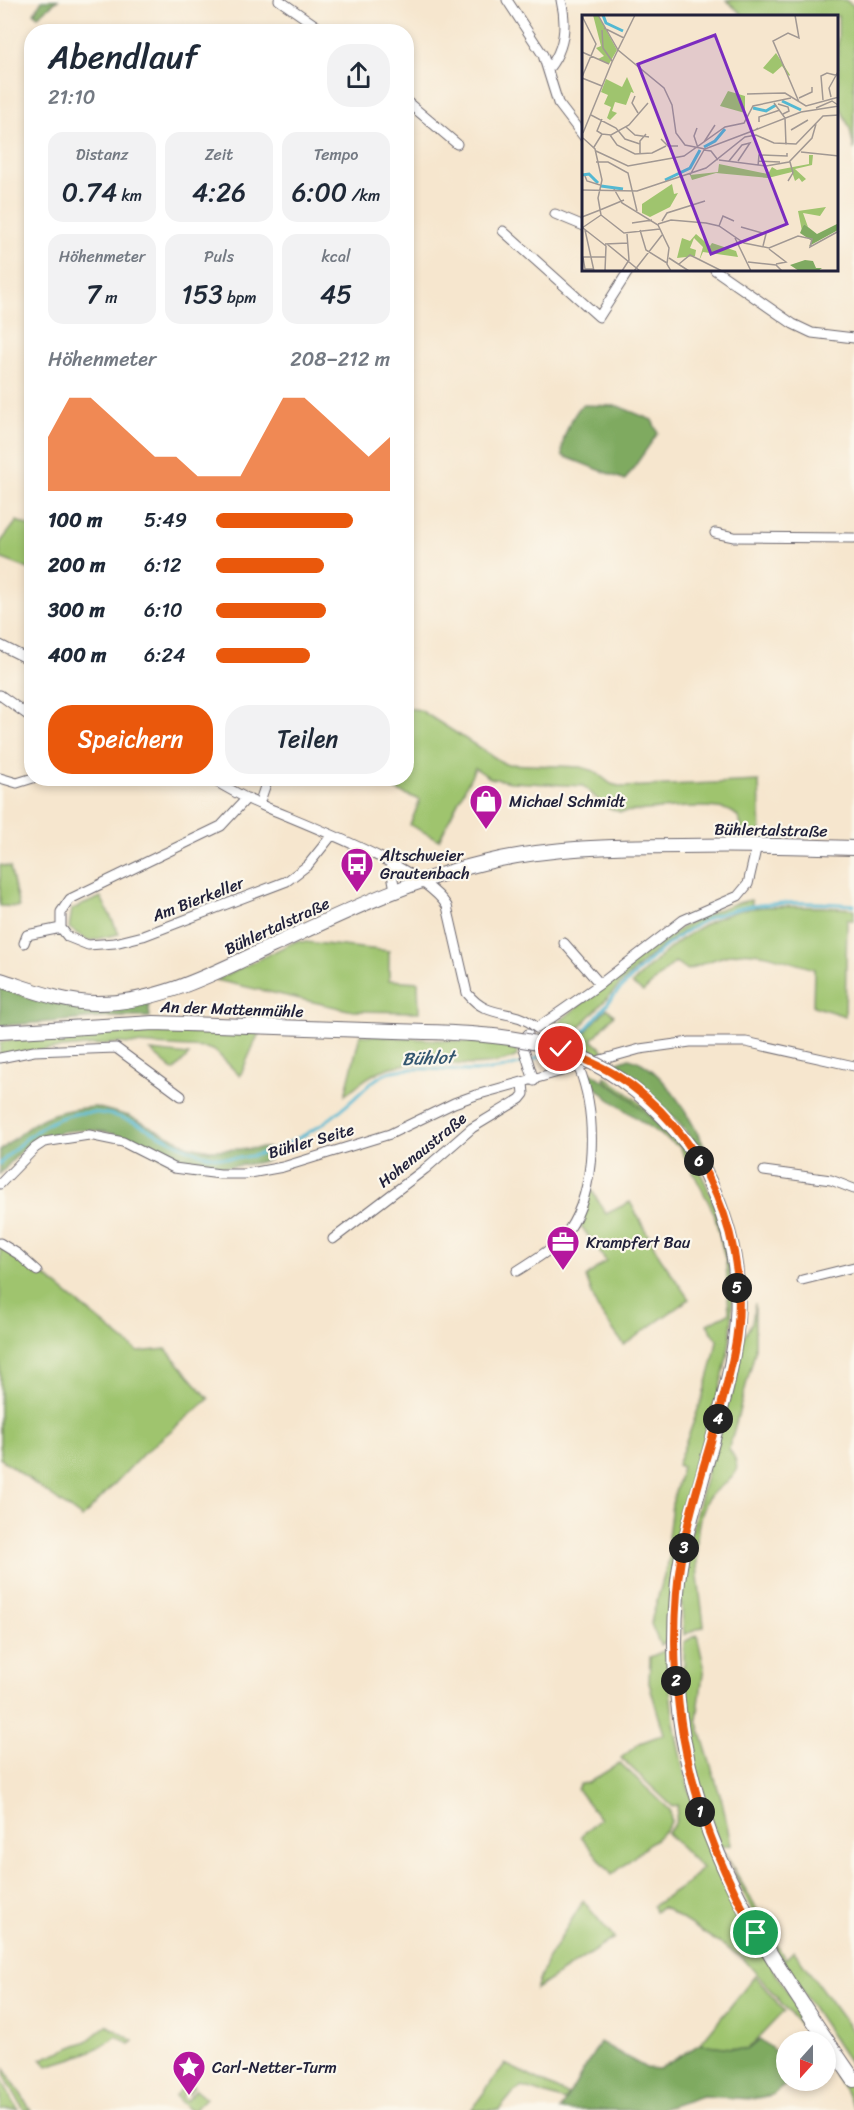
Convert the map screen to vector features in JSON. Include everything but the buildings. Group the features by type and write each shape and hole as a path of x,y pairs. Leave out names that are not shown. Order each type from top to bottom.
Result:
{"main road":[{"name":"Bühlertalstraße","path":"0,980 49,996 87,1003 148,996 200,980 395,890 494,860 581,847 757,845 854,848"},
{"name":"An der Mattenmühle","path":"0,1032 154,1023 490,1034 518,1038 561,1049 594,1063 642,1094 669,1120 694,1152 722,1208 731,1235 737,1270 737,1335 678,1575 676,1675 681,1733 691,1781 717,1853 756,1933 854,2080"},
{"name":"An der Mattenmühle","path":"0,1039 37,1031"}],"street":[{"path":"279,0 314,24"},
{"path":"507,0 534,37 549,68 558,103 582,134"},
{"path":"549,68 562,43 565,22 561,0"},
{"path":"414,108 457,144"},
{"path":"555,214 582,225"},
{"path":"503,231 599,317 628,272"},
{"path":"718,272 792,324 812,333 854,338"},
{"path":"715,533 734,537 854,538"},
{"path":"0,645 24,657"},
{"path":"0,695 24,712"},
{"path":"0,778 17,783 24,781"},
{"path":"225,786 259,804 332,835 422,881 441,897 447,906 467,993 483,1009 516,1016 537,1028 600,984 683,920 738,896 748,884 757,845"},
{"path":"259,804 265,786"},
{"path":"24,943 27,935 61,928 61,912 70,899 221,826 247,798"},
{"name":"Am Bierkeller","path":"61,928 68,937 88,945 115,943 143,936 286,881 308,865 332,835"},
{"path":"390,864 395,890"},
{"path":"564,943 600,984"},
{"path":"528,1034 522,1042 534,1081"},
{"name":"Bühler Seite","path":"0,1184 35,1148 45,1142 89,1135 123,1142 174,1168 220,1174 245,1174 283,1167 390,1134 454,1103 640,1049 690,1042 746,1042 854,1066"},
{"path":"0,1058 34,1051 116,1048 181,1096"},
{"path":"517,1271 568,1231 583,1195 593,1135 586,1087 579,1068"},
{"name":"Hohenaustraße","path":"333,1239 425,1169 472,1128 520,1099 524,1094 523,1083"},
{"path":"764,1171 831,1180 854,1189"},
{"path":"0,1243 18,1254 37,1271"},
{"path":"802,1280 854,1267"}],"green space":[{"path":"42,0 58,0 38,16 34,13"},
{"path":"726,0 845,0 854,6 854,150 850,129 839,105 839,15 743,15"},
{"path":"582,405 618,406 652,420 658,433 625,480 563,456 563,443 567,429"},
{"path":"17,521 24,524 24,567 0,558 0,543"},
{"path":"414,709 420,710 505,764 581,767 594,771 611,784 623,787 759,781 761,837 743,837 737,817 732,812 723,809 695,807 620,812 606,807 583,786 511,782 490,778 475,768 439,840 410,825 420,800 385,786 414,786"},
{"path":"0,865 10,867 19,907 0,906"},
{"path":"101,897 119,934 88,941 69,928 72,909"},
{"path":"751,900 752,905 723,912 696,924 671,940 626,979 564,1044 551,1039 555,1025 623,969 672,933 724,907"},
{"path":"778,906 854,909 854,920 847,920 845,1016 813,1006 814,969 764,954 738,953 708,961 688,970 675,962 643,992 632,984 678,942 719,917 744,909"},
{"path":"296,941 389,951 389,980 418,982 419,1012 353,1011 216,980"},
{"path":"0,987 38,1001 91,1008 148,1002 150,1017 112,1017 0,1026"},
{"path":"607,1008 614,1015 592,1040 604,1051 595,1057 572,1047"},
{"path":"131,1030 259,1033 240,1076 215,1051 206,1048 117,1043 0,1054 0,1043 8,1041"},
{"path":"360,1035 489,1043 516,1048 517,1056 486,1064 420,1063 388,1068 371,1076 345,1095"},
{"path":"151,1051 189,1055 174,1071"},
{"path":"629,1058 657,1074 669,1088 691,1121 715,1168 712,1170 692,1139 668,1111 640,1086 610,1065"},
{"path":"591,1072 632,1100 665,1131 661,1135 609,1099 589,1081"},
{"path":"605,1076 662,1123 691,1157 712,1198 720,1221 730,1270 732,1317 728,1351 684,1521 675,1568 670,1615 667,1616 668,1641 660,1645 651,1624 670,1555 668,1537 672,1504 682,1467 677,1465 700,1403 714,1356 717,1340 707,1324 729,1313 726,1262 714,1213 680,1147 661,1135 665,1131 632,1100 604,1079"},
{"path":"95,1107 129,1116 189,1146 210,1150 268,1148 269,1160 245,1165 193,1166 169,1160 113,1133 78,1130 54,1134 33,1142 0,1174 0,1151 23,1131 53,1114"},
{"path":"588,1184 606,1214 630,1202 660,1257 689,1299 624,1345 597,1308 586,1277 606,1261 577,1220"},
{"path":"0,1247 18,1254 138,1352 166,1349 209,1399 143,1454 82,1518 0,1458"},
{"path":"755,1303 755,1352 729,1449 737,1468 734,1475 710,1496 700,1518 697,1564 704,1626 684,1635 681,1597 691,1533 740,1345 752,1322"},
{"path":"697,1635 704,1666 697,1720 723,1805 731,1845 723,1847 719,1845 687,1741 681,1667 684,1666 684,1642"},
{"path":"668,1649 672,1705 681,1758 695,1808 713,1856 735,1903 761,1949 813,2031 805,2031 743,1958 663,1907 655,1912 653,1906 688,1883 702,1868 667,1833 675,1824 678,1805 673,1807 621,1758 640,1743 664,1734 649,1683 650,1657"},
{"path":"620,1763 670,1810 671,1822 666,1830 612,1875 581,1836 600,1819 577,1789 580,1784 588,1783"},
{"path":"725,1853 785,1959 794,1951 854,2033 854,2070 836,2043 836,2031 828,2031 759,1926"},
{"path":"583,1901 614,1938 536,1989 547,1960"},
{"path":"755,1976 784,2011 747,2050 700,2044"},
{"path":"107,2025 134,2041 130,2044 116,2036 92,2051 65,2061 47,2066 41,2059 87,2041"},
{"path":"760,2039 776,2052 777,2091 772,2095 752,2099 702,2096 659,2110 560,2110 600,2042 646,2068 659,2069 700,2044 747,2050"},
{"path":"505,2064 569,2095 565,2101 522,2087 514,2092 499,2110 471,2110"},
{"path":"836,2064 854,2089 854,2106 836,2076"},
{"path":"5,2069 31,2110 24,2110 4,2075"},
{"path":"1,2079 18,2110 0,2110"},
{"path":"186,2082 194,2087 189,2094 185,2091 181,2096 186,2101 196,2090 206,2098 194,2110 189,2110 175,2096"}],"waterway":[{"name":"Bühlot","path":"565,1046 586,1028 619,990 650,960 684,932 709,918 743,908 780,903 854,905"},
{"name":"Bühlot","path":"0,1164 33,1133 67,1116 86,1113 105,1114 126,1119 199,1153 221,1158 247,1157 291,1142 320,1126 349,1104 365,1088 390,1072 411,1069 496,1070 524,1063 551,1052"}],"place":[{"name":"Michael Schmidt","path":"486,830"},
{"name":"Altschweier Grautenbach","path":"357,893"},
{"name":"Krampfert Bau","path":"563,1271"},
{"name":"Carl-Netter-Turm","path":"189,2096"}],"route":[{"path":"561,1049 616,1075 642,1094 669,1120 694,1152 708,1177 731,1235 737,1270 737,1335 730,1373 678,1575 676,1675 681,1733 691,1781 717,1853 756,1933"}]}
